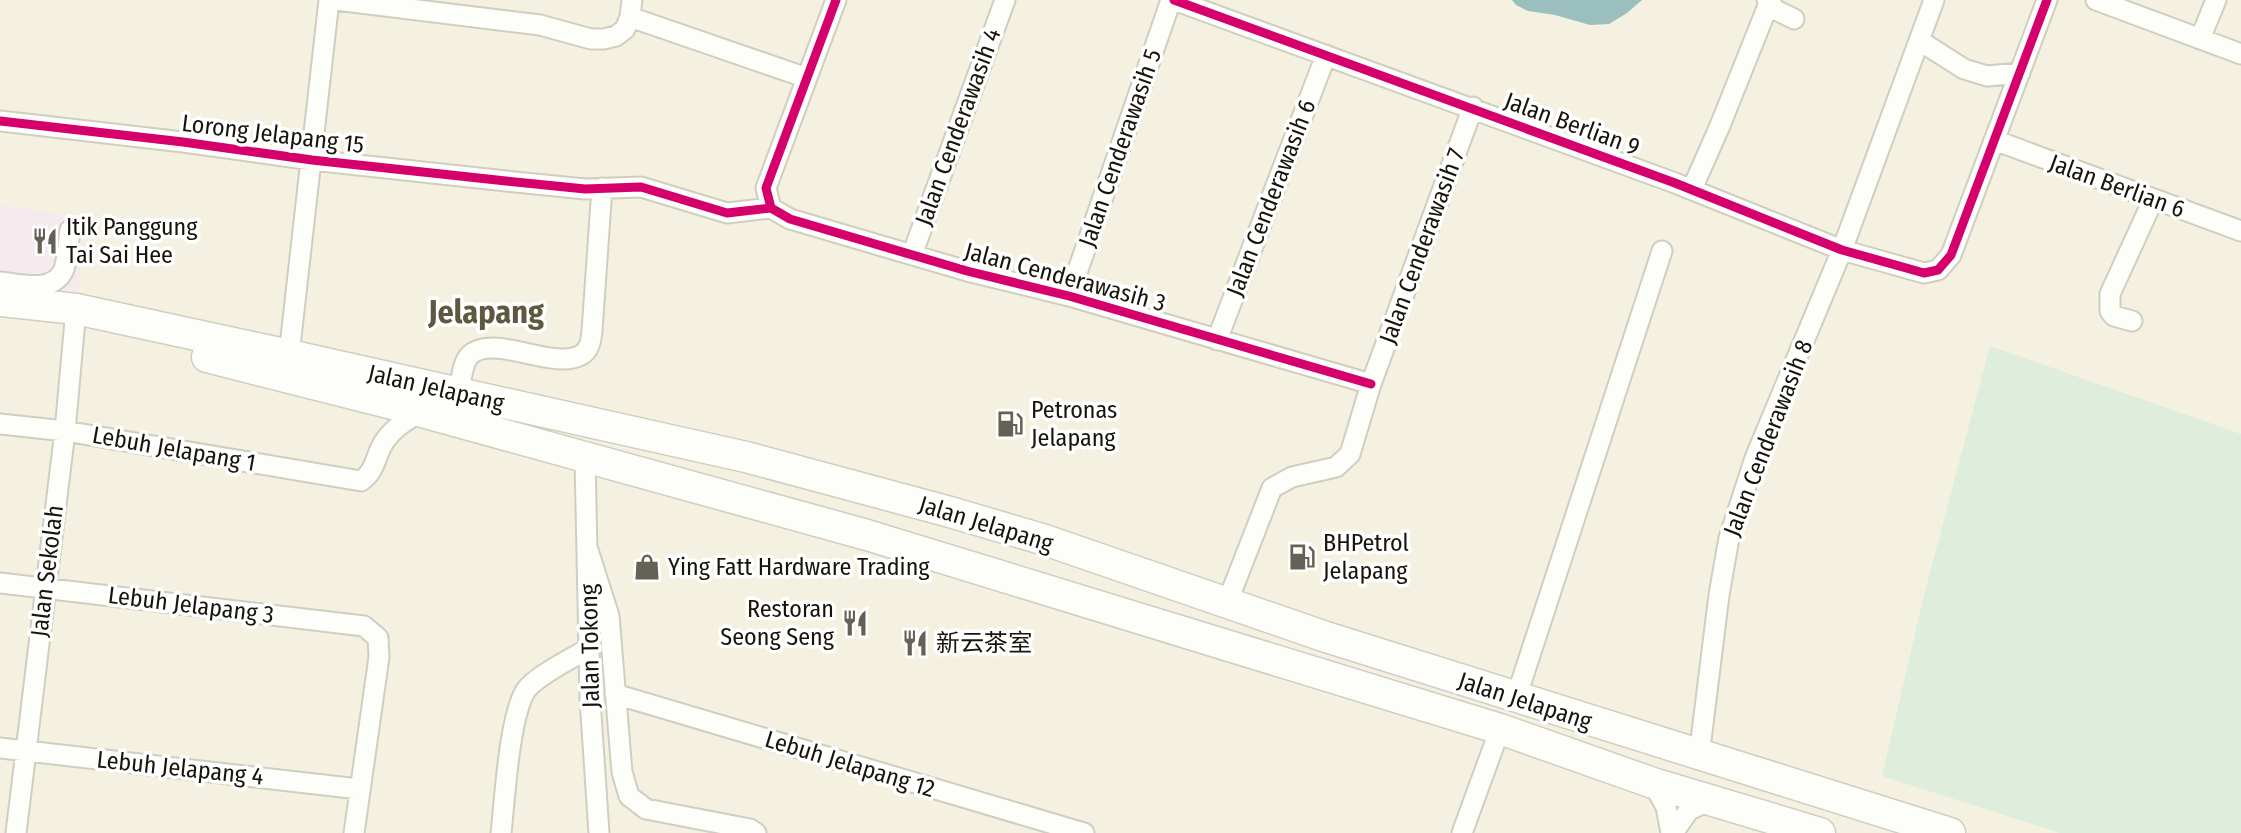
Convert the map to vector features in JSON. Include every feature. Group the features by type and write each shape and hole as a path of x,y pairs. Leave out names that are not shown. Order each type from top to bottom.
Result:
{"main road":[{"name":"Jalan Jelapang","path":"0,301 60,308 289,355 746,457 950,512 1045,540 1516,698 1950,833"},
{"name":"Jalan Jelapang","path":"0,321 60,308 202,356 420,412 867,535 1500,729 1653,783 1820,833"},
{"path":"867,535 904,537 924,534 939,526 950,512"},
{"path":"950,512 949,523 958,543 975,559 1007,578"}],"street":[{"path":"289,355 329,0"},
{"path":"335,0 540,25 591,39 616,36 625,29 631,8 807,78"},
{"path":"771,208 766,188 836,0"},
{"name":"Jalan Cenderawasih 4","path":"912,255 1005,0"},
{"name":"Jalan Berlian 9","path":"1173,0 1474,107 1692,189 1842,250 1924,273 1938,270 1951,255 1994,140"},
{"name":"Jalan Cenderawasih 5","path":"1069,296 1173,0"},
{"name":"Jalan Cenderawasih 8","path":"1699,756 1719,595 1729,538 1755,458 1842,250 1934,0"},
{"path":"1994,140 2047,0"},
{"path":"2096,0 2241,54"},
{"path":"2200,39 2216,0"},
{"path":"1692,189 1768,2 1776,10 1794,19"},
{"path":"1920,41 1964,69 1987,76 2020,73"},
{"name":"Jalan Cenderawasih 6","path":"1217,340 1326,55"},
{"name":"Jalan Cenderawasih 7","path":"1227,603 1272,488 1292,477 1336,467 1350,454 1371,384 1474,107"},
{"name":"Lorong Jelapang 15","path":"0,121 312,160 542,184 602,188 642,187 727,213 771,208"},
{"name":"Jalan Berlian 6","path":"1994,140 2241,231"},
{"path":"458,393 467,358 478,349 492,348 565,358 581,355 590,346 602,188"},
{"path":"2133,321 2114,316 2109,303 2110,294 2152,200"},
{"name":"Jalan Cenderawasih 3","path":"771,208 790,219 912,255 1069,296 1371,384"},
{"path":"60,308 53,282 64,270 70,230"},
{"path":"1516,698 1662,251"},
{"path":"0,282 60,308"},
{"name":"Jalan Sekolah","path":"16,833 65,431 60,308"},
{"name":"Lebuh Jelapang 1","path":"0,424 65,431 360,481 370,475 383,443 395,428 420,412"},
{"name":"Jalan Tokong","path":"585,458 589,648 598,833"},
{"path":"587,547 609,616 622,772 629,796 646,810 756,833"},
{"name":"Lebuh Jelapang 3","path":"0,583 365,626 378,638 379,657 359,789"},
{"path":"501,833 516,713 527,688 551,670 589,648"},
{"name":"Lebuh Jelapang 12","path":"615,694 1084,833"},
{"path":"1462,833 1500,729"},
{"name":"Lebuh Jelapang 4","path":"0,748 359,789"},
{"path":"1653,783 1667,807 1672,833"},
{"path":"354,833 359,789"},
{"path":"1672,833 1689,810 1711,800"}],"shaded area":[{"path":"0,205 86,218 77,301 0,291"}],"green space":[{"path":"1990,346 2241,434 2241,833 2060,833 1882,776 1924,595"}],"water":[{"path":"1512,0 1642,0 1609,24 1590,25 1528,11"}],"cycle path":[{"path":"836,0 766,188 771,208 790,219 967,271 1069,296 1371,384"},
{"path":"1174,0 1675,183 1842,250 1924,273 1938,270 1951,255 2047,0"},
{"path":"0,121 506,181 585,189 641,187 727,213 771,208"}],"place":[{"name":"Itik Panggung Tai Sai Hee","path":"45,241"},
{"name":"Petronas Jelapang","path":"1010,424"},
{"name":"BHPetrol Jelapang","path":"1302,557"},
{"name":"Ying Fatt Hardware Trading","path":"647,567"},
{"name":"Restoran Seong Seng","path":"855,623"},
{"name":"新云茶室","path":"915,643"}],"district":[{"name":"Jelapang","path":"486,312"}]}
